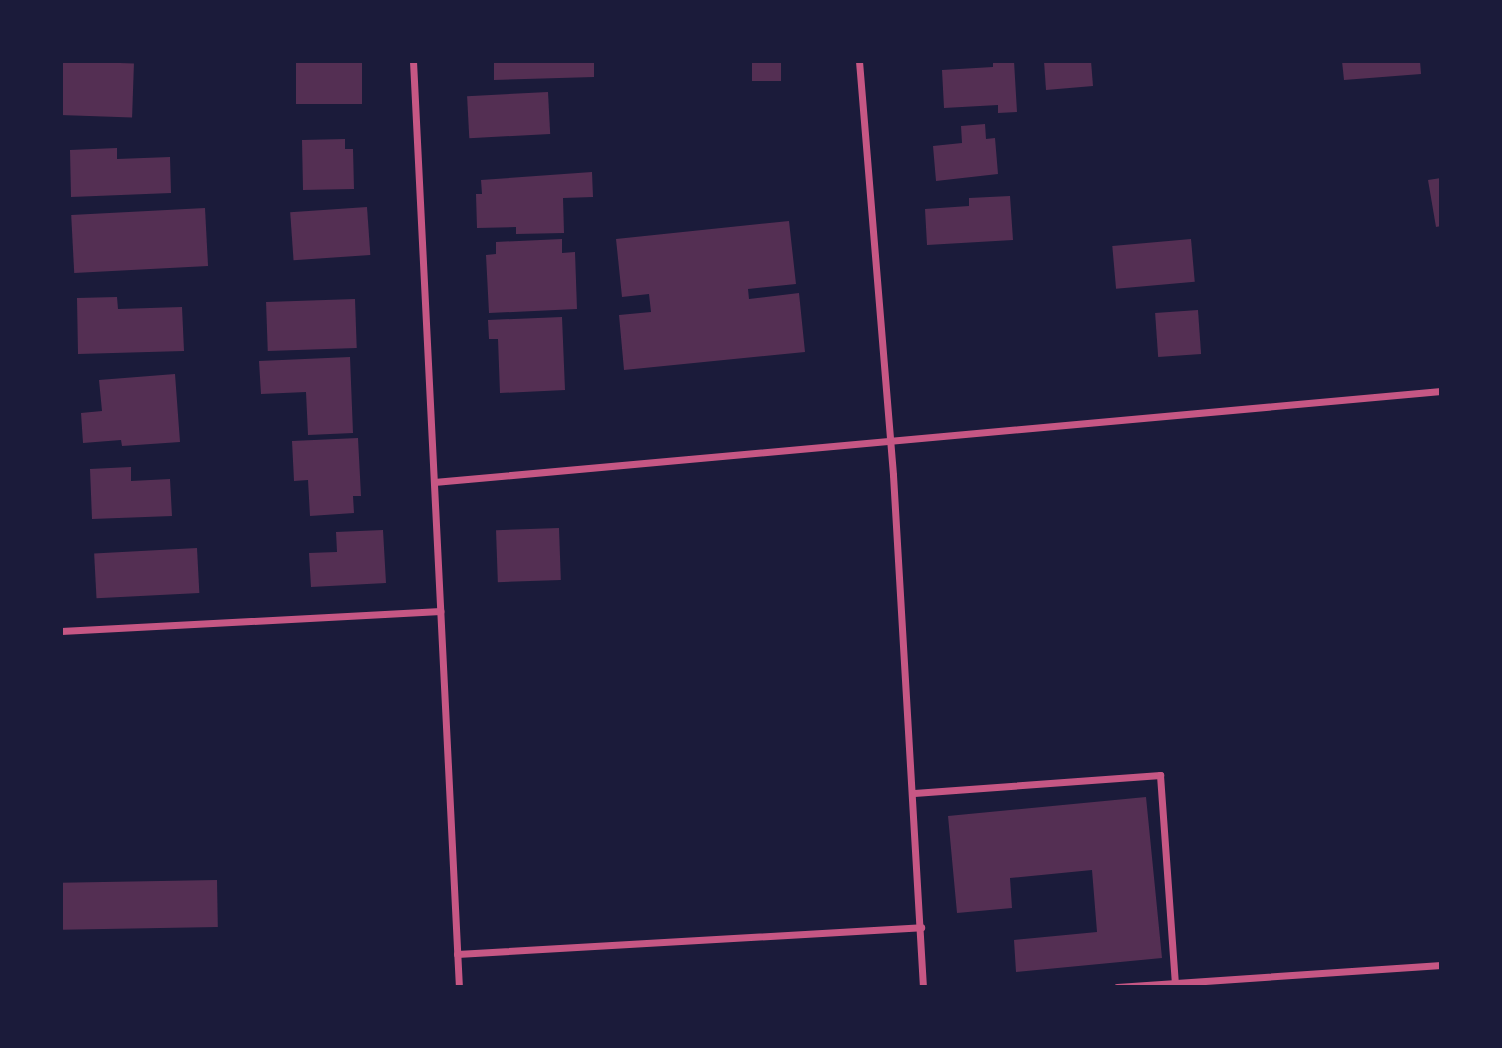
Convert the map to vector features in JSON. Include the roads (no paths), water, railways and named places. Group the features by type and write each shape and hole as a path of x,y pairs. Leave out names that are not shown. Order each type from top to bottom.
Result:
{"street":[{"path":"412,61 459,987"},
{"path":"859,61 891,441 914,793 923,987"},
{"path":"434,482 1441,391"},
{"path":"61,631 440,611"},
{"path":"914,793 1160,775 1175,983"},
{"path":"457,954 921,927"},
{"path":"1116,987 1441,965"}]}
